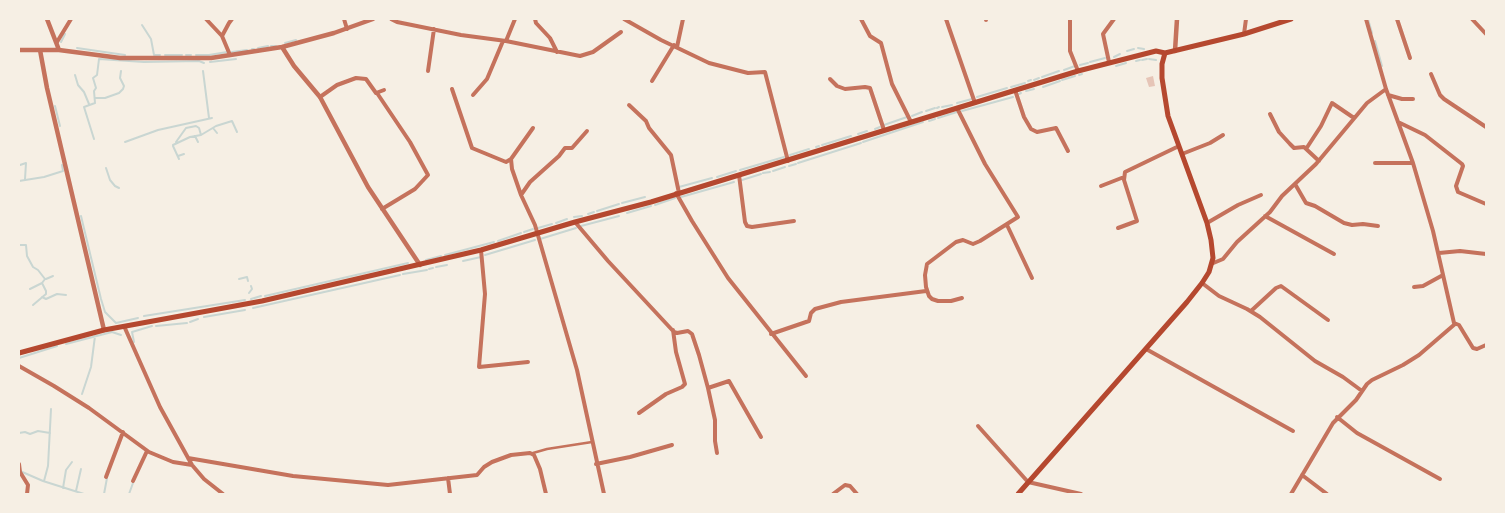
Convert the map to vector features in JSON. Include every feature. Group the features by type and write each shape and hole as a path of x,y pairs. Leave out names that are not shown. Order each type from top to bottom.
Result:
{"main road":[{"path":"19,353 104,330 262,302 481,250 788,161 1109,62 1156,51 1165,53 1174,51 1244,34 1291,19"},
{"path":"1018,494 1146,349 1202,283 1209,272 1213,258 1207,223 1168,116 1162,64 1165,53"}],"street":[{"path":"47,19 60,50"},
{"path":"57,42 71,19"},
{"path":"206,19 222,36 230,55"},
{"path":"222,36 232,19"},
{"path":"344,19 347,29"},
{"path":"19,50 60,50 106,57 195,59 282,47 347,29 373,19"},
{"path":"391,19 462,36 504,41 574,56 593,52 620,32"},
{"path":"473,95 487,79 515,19"},
{"path":"535,19 536,24 555,44 557,52"},
{"path":"624,19 709,63 748,74 765,72 788,161"},
{"path":"652,81 675,46 683,19"},
{"path":"861,19 870,36 881,43 892,84 911,122"},
{"path":"946,19 975,102"},
{"path":"1070,19 1070,51 1078,71"},
{"path":"1109,62 1102,34 1114,19"},
{"path":"1174,51 1177,19"},
{"path":"1244,34 1246,19"},
{"path":"1366,19 1388,96 1413,163 1439,253 1455,324 1459,325 1473,348 1477,349 1486,345"},
{"path":"1397,19 1410,58"},
{"path":"1472,19 1486,34"},
{"path":"428,71 434,28"},
{"path":"282,47 294,66 320,97 360,173 420,265"},
{"path":"40,50 47,88 104,330"},
{"path":"1431,74 1440,95 1444,99 1486,127"},
{"path":"320,97 337,85 356,78 366,79 410,142 428,175 415,189 382,209"},
{"path":"830,80 837,86 845,89 870,88 884,130"},
{"path":"452,89 472,148 506,162 511,159 533,128"},
{"path":"1210,264 1223,259 1237,242 1319,161 1367,103 1386,89"},
{"path":"377,93 384,90"},
{"path":"1015,90 1031,129 1037,132 1056,128 1068,151"},
{"path":"1388,96 1413,99"},
{"path":"1306,149 1332,103 1354,118"},
{"path":"629,105 646,121 649,128 671,155 678,193 692,221 728,278 806,376"},
{"path":"957,108 985,164 1018,217 976,243 964,240 956,242 928,262 925,270 926,291 929,296 934,301 951,301 962,298"},
{"path":"1270,114 1279,132 1294,148 1302,146 1319,161"},
{"path":"1398,122 1421,132 1461,162 1463,166 1456,186 1458,192 1486,204"},
{"path":"521,195 530,182 565,148 572,148 587,131"},
{"path":"1182,154 1210,143 1223,135"},
{"path":"1118,228 1137,221 1124,177 1127,169 1179,146"},
{"path":"511,159 512,169 521,195 537,234 577,370 604,494"},
{"path":"1375,163 1413,163"},
{"path":"739,175 747,226 752,227 794,221"},
{"path":"1101,186 1124,177"},
{"path":"1295,184 1306,203 1315,206 1344,223 1378,226"},
{"path":"1207,223 1238,205 1261,195"},
{"path":"1265,216 1334,254"},
{"path":"575,222 608,261 672,329 677,333 688,331 692,334 708,388 715,420 717,454"},
{"path":"1006,225 1032,278"},
{"path":"481,250 485,294 479,367 528,362"},
{"path":"1439,253 1460,251 1486,254"},
{"path":"1414,287 1423,286 1443,275"},
{"path":"1202,283 1219,296 1251,311 1315,361 1343,376 1362,390"},
{"path":"1251,311 1276,288 1281,286 1328,320"},
{"path":"771,334 809,321 811,312 815,309 841,302 926,291"},
{"path":"1291,494 1337,417 1356,400 1362,390 1372,380 1419,355 1455,324"},
{"path":"124,326 160,407 192,465 204,479 224,494"},
{"path":"639,413 666,394 685,384 672,329"},
{"path":"1146,349 1293,431"},
{"path":"19,366 54,386 123,432 147,451 173,462 192,465"},
{"path":"708,388 730,382 761,437"},
{"path":"1337,417 1357,433 1440,480"},
{"path":"978,426 1028,482 1081,494"},
{"path":"106,477 123,432"},
{"path":"188,458 293,476 396,485 477,475 484,467 511,455 533,453 592,442"},
{"path":"596,464 672,445"},
{"path":"133,481 147,451"},
{"path":"533,453 540,469 546,494"},
{"path":"19,464 20,474 28,485 27,494"},
{"path":"1302,475 1327,494"},
{"path":"448,478 450,494"},
{"path":"832,494 845,485 850,486 858,494"}],"building":[{"path":"1153,76 1155,86 1149,87 1146,78"}],"waterway":[{"path":"1368,19 1372,33"},
{"path":"142,25 151,39 154,55 160,55"},
{"path":"61,42 65,34"},
{"path":"285,43 296,40"},
{"path":"1375,41 1382,66"},
{"path":"258,48 268,46"},
{"path":"271,46 276,46"},
{"path":"77,48 125,55"},
{"path":"1138,48 1144,49"},
{"path":"1127,51 1134,49"},
{"path":"232,52 247,50"},
{"path":"196,55 227,52"},
{"path":"1114,57 1120,54"},
{"path":"165,55 182,55"},
{"path":"186,55 191,55"},
{"path":"1090,62 1105,58"},
{"path":"94,139 84,107 95,103 94,91 96,88 93,78 97,75 99,59 144,62 199,61 204,63"},
{"path":"210,62 236,59"},
{"path":"1142,60 1147,59"},
{"path":"1149,59 1156,60"},
{"path":"1136,61 1140,60"},
{"path":"1080,65 1088,63"},
{"path":"1116,66 1126,63"},
{"path":"1064,70 1075,66"},
{"path":"95,98 105,98 119,93 123,89 124,86 120,78 121,71"},
{"path":"203,71 209,118"},
{"path":"1042,77 1059,71"},
{"path":"75,75 78,85 84,92 89,104"},
{"path":"1062,80 1075,76"},
{"path":"1034,80 1039,78"},
{"path":"1043,87 1060,81"},
{"path":"1011,87 1025,83"},
{"path":"977,97 1007,88"},
{"path":"1026,91 1034,89"},
{"path":"962,111 1013,97"},
{"path":"957,103 972,99"},
{"path":"942,107 952,105"},
{"path":"55,106 60,126"},
{"path":"926,111 935,108"},
{"path":"912,116 922,112"},
{"path":"938,118 957,112"},
{"path":"884,125 907,117"},
{"path":"125,142 158,130 212,118"},
{"path":"929,121 935,119"},
{"path":"173,145 232,121 237,132"},
{"path":"863,142 923,122"},
{"path":"176,142 186,128 196,126 199,128 201,135"},
{"path":"875,129 880,127"},
{"path":"213,128 217,133"},
{"path":"858,134 867,131"},
{"path":"195,136 198,142"},
{"path":"822,145 851,136"},
{"path":"798,163 861,143"},
{"path":"173,146 179,159"},
{"path":"790,155 809,149"},
{"path":"178,156 184,154"},
{"path":"740,170 784,157"},
{"path":"20,165 26,163 25,179"},
{"path":"789,166 796,164"},
{"path":"19,181 44,177 63,171 62,165"},
{"path":"773,171 785,167"},
{"path":"106,168 110,180 119,188"},
{"path":"717,177 736,171"},
{"path":"763,173 770,172"},
{"path":"742,180 761,174"},
{"path":"679,187 712,178"},
{"path":"681,197 734,182"},
{"path":"622,203 645,197"},
{"path":"655,205 675,198"},
{"path":"597,211 619,204"},
{"path":"627,213 651,206"},
{"path":"588,214 594,212"},
{"path":"81,216 105,312 116,323 138,318"},
{"path":"574,217 582,216"},
{"path":"581,226 619,216"},
{"path":"556,223 567,219"},
{"path":"538,228 552,224"},
{"path":"540,239 576,228"},
{"path":"524,232 533,229"},
{"path":"498,241 521,233"},
{"path":"485,255 535,240"},
{"path":"445,255 494,242"},
{"path":"19,245 26,245 27,256 33,267 45,279 42,283 46,294 33,305"},
{"path":"426,260 441,256"},
{"path":"463,261 481,257"},
{"path":"265,296 408,263"},
{"path":"436,267 447,265"},
{"path":"429,269 433,268"},
{"path":"403,274 427,270"},
{"path":"253,308 400,275"},
{"path":"46,279 53,276"},
{"path":"239,279 247,277 248,281"},
{"path":"30,289 42,283"},
{"path":"249,293 252,289 251,286"},
{"path":"42,297 46,299 57,294 66,295"},
{"path":"251,299 261,296"},
{"path":"144,316 245,300"},
{"path":"204,317 245,310"},
{"path":"190,322 198,319"},
{"path":"156,326 187,323"},
{"path":"132,332 152,326"},
{"path":"66,344 112,332 121,335"},
{"path":"132,332 134,342"},
{"path":"82,394 91,367 95,336"},
{"path":"19,358 57,346"},
{"path":"44,481 48,466 51,409"},
{"path":"19,433 25,432 30,434 38,431 50,433"},
{"path":"63,488 66,470 72,462"},
{"path":"76,491 81,469"},
{"path":"20,471 43,481 84,494"},
{"path":"104,494 107,478"},
{"path":"129,494 133,483"}]}
